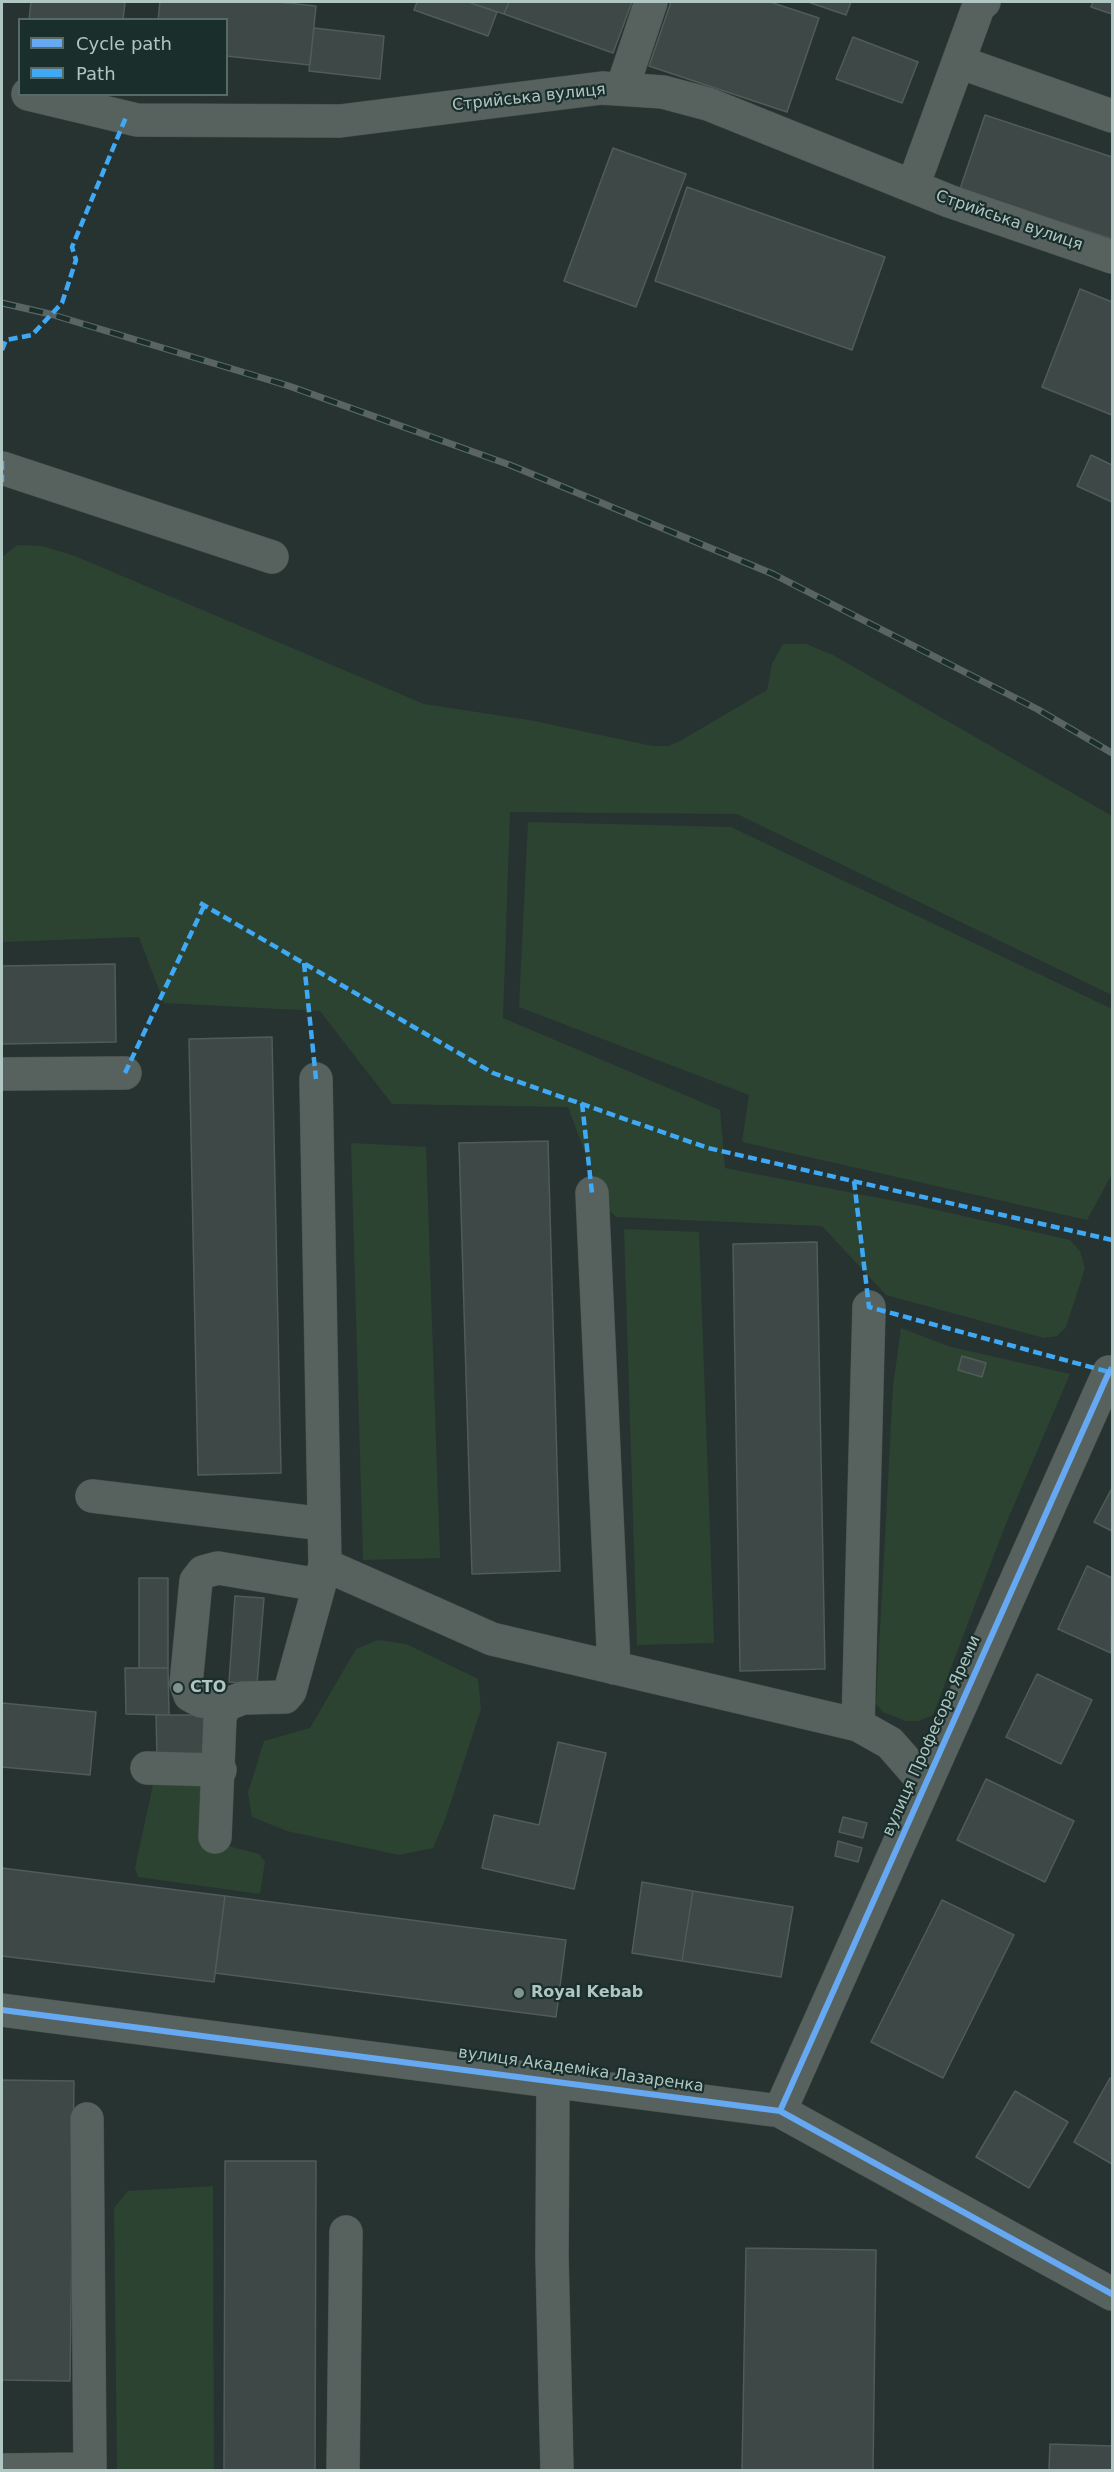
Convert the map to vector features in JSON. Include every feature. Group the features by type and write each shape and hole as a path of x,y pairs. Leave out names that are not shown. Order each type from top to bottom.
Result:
{"street":[{"path":"622,89 651,2"},
{"path":"913,186 979,5 984,2"},
{"path":"959,62 1113,116"},
{"path":"2,88 18,92"},
{"name":"Стрийська вулиця","path":"36,96 136,120 340,121 602,88 663,92 708,104 913,186 1113,257"},
{"path":"2,468 272,557"},
{"path":"2,1074 125,1073"},
{"path":"316,1078 324,1524 322,1575 290,1691 285,1697 243,1698 225,1705 201,1701 190,1695 186,1684 196,1581 203,1572 218,1568 322,1575 492,1639 858,1725 890,1743 925,1783"},
{"path":"592,1192 614,1668"},
{"path":"858,1725 869,1307"},
{"name":"вулиця Професора Яреми","path":"780,2111 1109,1372"},
{"path":"92,1496 324,1524"},
{"path":"215,1838 220,1770 220,1717 225,1705"},
{"path":"147,1768 220,1770"},
{"name":"вулиця Академіка Лазаренка","path":"2,2010 780,2111 1113,2294"},
{"path":"553,2080 552,2257 556,2470"},
{"path":"2,2470 90,2470 87,2119"},
{"path":"342,2470 346,2232"}],"green space":[{"path":"17,545 42,546 75,556 424,704 529,720 652,746 668,746 680,741 767,690 772,664 783,644 806,644 833,655 1112,816 1112,995 737,814 510,812 503,1018 720,1110 725,1168 910,1204 1070,1240 1080,1251 1085,1268 1066,1327 1057,1336 1044,1338 886,1295 822,1226 616,1217 605,1206 568,1107 392,1104 320,1011 164,1003 139,937 2,942 2,557"},
{"path":"528,822 731,827 1112,1009 1112,1174 1087,1220 742,1142 749,1095 519,1007"},
{"path":"351,1143 426,1147 440,1558 363,1560"},
{"path":"624,1229 699,1232 714,1643 637,1645"},
{"path":"901,1328 951,1347 1070,1374 1005,1526 933,1715 918,1721 906,1721 883,1712 876,1704 893,1387"},
{"path":"378,1640 406,1644 478,1679 481,1709 445,1820 433,1848 399,1855 287,1831 252,1817 248,1793 264,1741 310,1728 356,1649"},
{"path":"153,1785 205,1786 228,1846 259,1854 265,1862 260,1894 138,1877 135,1868"},
{"path":"213,2186 214,2470 117,2470 114,2208 128,2191"}],"building":[{"path":"31,2 125,2 123,18 29,18"},
{"path":"160,2 278,2 316,6 310,65 228,56 228,18 158,18"},
{"path":"417,2 468,2 497,12 488,36 414,10"},
{"path":"468,2 509,2 504,14"},
{"path":"509,2 632,2 613,53 504,14"},
{"path":"671,2 770,2 819,18 787,112 649,66"},
{"path":"808,2 851,2 846,15"},
{"path":"1093,2 1112,2 1112,14 1091,7"},
{"path":"314,28 384,36 380,79 309,71"},
{"path":"853,37 918,62 902,103 836,79"},
{"path":"985,115 1112,157 1112,239 960,189"},
{"path":"613,148 686,174 636,307 564,281"},
{"path":"687,187 885,257 852,350 655,281"},
{"path":"1080,289 1112,302 1112,415 1042,387"},
{"path":"1091,455 1112,465 1112,502 1077,486"},
{"path":"115,964 116,1042 2,1044 2,966"},
{"path":"272,1037 281,1473 198,1475 189,1039"},
{"path":"548,1141 560,1571 472,1574 459,1143"},
{"path":"817,1242 825,1669 740,1671 733,1244"},
{"path":"962,1356 986,1363 982,1377 958,1370"},
{"path":"1112,1488 1112,1531 1094,1522"},
{"path":"1087,1566 1112,1578 1111,1653 1058,1629"},
{"path":"139,1578 168,1578 168,1668 139,1668"},
{"path":"235,1596 264,1598 257,1684 229,1682"},
{"path":"125,1668 168,1668 169,1715 126,1714"},
{"path":"1037,1674 1092,1700 1061,1764 1006,1737"},
{"path":"2,1703 96,1712 90,1775 2,1767"},
{"path":"156,1715 213,1715 213,1757 157,1757"},
{"path":"558,1742 606,1753 574,1889 482,1868 494,1815 539,1825"},
{"path":"986,1779 1074,1821 1045,1882 957,1840"},
{"path":"843,1817 867,1823 863,1838 839,1832"},
{"path":"838,1841 862,1848 858,1862 835,1856"},
{"path":"2,1868 225,1896 214,1982 2,1956"},
{"path":"642,1882 693,1891 682,1961 632,1953"},
{"path":"693,1891 793,1907 781,1977 682,1961"},
{"path":"225,1896 566,1940 556,2017 215,1973"},
{"path":"942,1900 1014,1935 943,2078 871,2042"},
{"path":"1110,2078 1112,2079 1112,2164 1074,2142"},
{"path":"2,2080 74,2081 70,2381 2,2380"},
{"path":"1015,2091 1068,2122 1029,2188 976,2157"},
{"path":"225,2161 316,2161 315,2470 224,2470"},
{"path":"746,2248 876,2250 873,2470 742,2470"},
{"path":"1050,2444 1112,2446 1112,2470 1049,2470"}],"railway":[{"path":"2,303 50,314 289,386 510,465 773,574 1037,709 1112,753"}],"marked path":[{"path":"2,350 6,340 32,335 62,303 76,260 72,247 126,117"},
{"path":"2,461 2,482"},
{"path":"200,903 493,1073 708,1148 1112,1240"},
{"path":"125,1073 204,906"},
{"path":"304,963 316,1079"},
{"path":"582,1103 592,1193"},
{"path":"854,1181 869,1307 1109,1372 1111,1367"}],"cycle path":[{"path":"780,2111 1109,1372"},
{"path":"2,2010 780,2111 1112,2294"}],"place":[{"name":"СТО","path":"178,1688"},
{"name":"Royal Kebab","path":"519,1993"}]}
